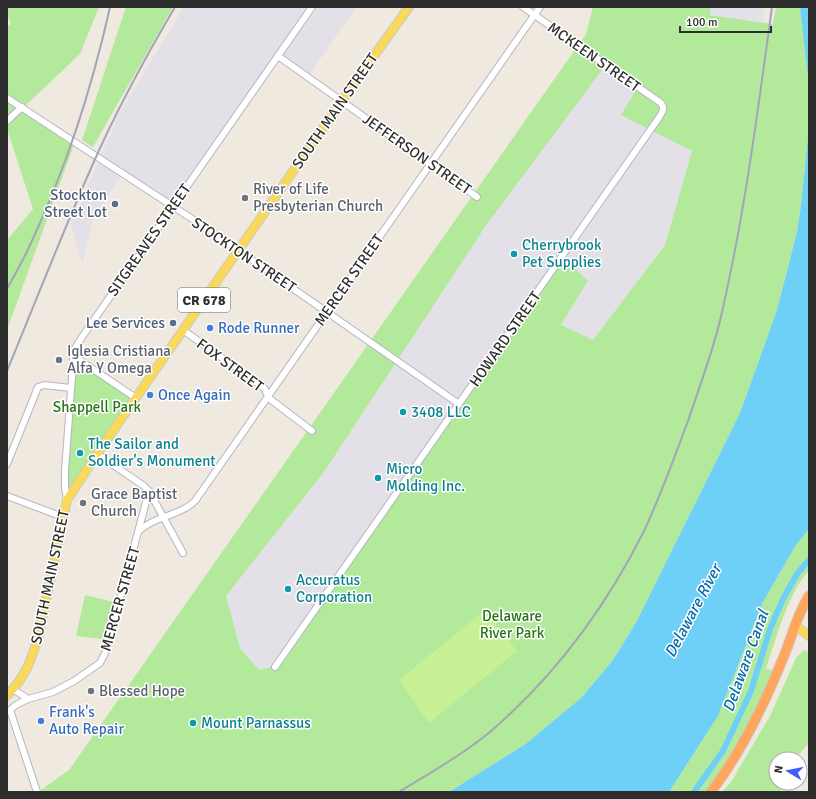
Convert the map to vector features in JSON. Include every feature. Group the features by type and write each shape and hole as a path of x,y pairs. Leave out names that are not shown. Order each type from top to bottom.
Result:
{"highway":[{"path":"711,792 736,755 765,700 782,662 802,608 809,596"}],"main road":[{"name":"SOUTH MAIN STREET","path":"10,692 23,676 30,663 39,634 67,500 182,330 409,7"},
{"path":"795,625 809,636"}],"street":[{"name":"SITGREAVES STREET","path":"67,500 65,470 74,350 312,7"},
{"name":"MCKEEN STREET","path":"523,7 661,103 664,107"},
{"name":"MERCER STREET","path":"139,531 148,524 187,507 195,500 540,7"},
{"name":"JEFFERSON STREET","path":"278,56 477,197"},
{"name":"STOCKTON STREET","path":"7,98 203,226 459,404"},
{"name":"HOWARD STREET","path":"275,668 658,119 664,107"},
{"path":"7,121 22,108"},
{"name":"FOX STREET","path":"182,330 264,388 270,399 312,431"},
{"path":"73,357 136,398"},
{"path":"7,464 38,387 44,385 71,388"},
{"path":"97,454 149,491 183,553"},
{"name":"MERCER STREET","path":"37,792 10,712 11,708 65,686 102,661 149,491"},
{"path":"7,496 63,517"},
{"path":"10,692 28,700"}],"shaded area":[{"path":"184,7 356,7 308,77 279,56 174,209 122,173 93,220 82,264 71,224 120,112"},
{"path":"710,7 765,7 763,22 710,15"},
{"path":"605,66 638,88 621,115 692,151 665,245 593,340 561,325 588,281 562,256 280,665 259,670 240,648 226,596 324,472 487,224"}],"green space":[{"path":"7,7 99,7 80,54 23,108 75,142 7,330 7,240 33,209 7,129 7,26 11,24 7,13"},
{"path":"126,7 173,7 93,147 82,140"},
{"name":"Delaware River Park","path":"593,7 710,7 710,15 773,24 776,7 800,7 808,67 809,126 801,205 797,232 777,310 740,413 637,622 613,660 581,698 527,743 449,792 38,792 69,770 586,34","holes":["605,66 637,88 621,115 692,151 665,245 593,340 561,325 588,281 562,256 280,665 259,670 240,648 226,596 324,472 487,224"]},
{"name":"Shappell Park","path":"73,357 136,398 67,500"},
{"path":"809,529 809,571 795,591 783,617 766,669 773,670 734,749 716,779 706,792 669,792 718,716 763,602 796,545"},
{"path":"85,595 114,602 103,639 76,636"},
{"path":"484,611 517,651 429,723 399,680"},
{"path":"804,650 809,652 809,743 802,751 768,751 768,791 781,791 780,792 722,792 731,782 770,716 796,658"}],"water":[{"path":"800,7 809,7 809,85"},
{"name":"Delaware River","path":"809,126 809,529 796,545 763,602 718,716 669,792 449,792 527,743 581,698 613,660 637,621 740,413 777,310 797,232"}],"waterway":[{"name":"Delaware Canal","path":"694,792 723,751 751,691 770,629 783,599 797,574 809,560"}],"railway":[{"path":"7,289 44,215 67,157 95,68 110,7"},
{"path":"7,371 101,145 131,85 175,7"},
{"path":"399,792 446,764 490,732 536,688 557,664 596,613 613,587 644,531 662,490 688,421 719,326 738,236 772,7"}],"place":[{"name":"River of Life Presbyterian Church","path":"245,198"},
{"name":"Stockton Street Lot","path":"115,204"},
{"name":"Cherrybrook Pet Supplies","path":"514,254"},
{"name":"Lee Services","path":"173,323"},
{"name":"Rode Runner","path":"210,328"},
{"name":"Iglesia Cristiana Alfa Y Omega","path":"59,360"},
{"name":"Once Again","path":"150,395"},
{"name":"3408 LLC","path":"403,412"},
{"name":"The Sailor and Soldier's Monument","path":"80,453"},
{"name":"Micro Molding Inc.","path":"378,478"},
{"name":"Grace Baptist Church","path":"83,503"},
{"name":"Accuratus Corporation","path":"288,589"},
{"name":"Blessed Hope","path":"91,691"},
{"name":"Frank's Auto Repair","path":"41,721"},
{"name":"Mount Parnassus","path":"193,723"}]}
